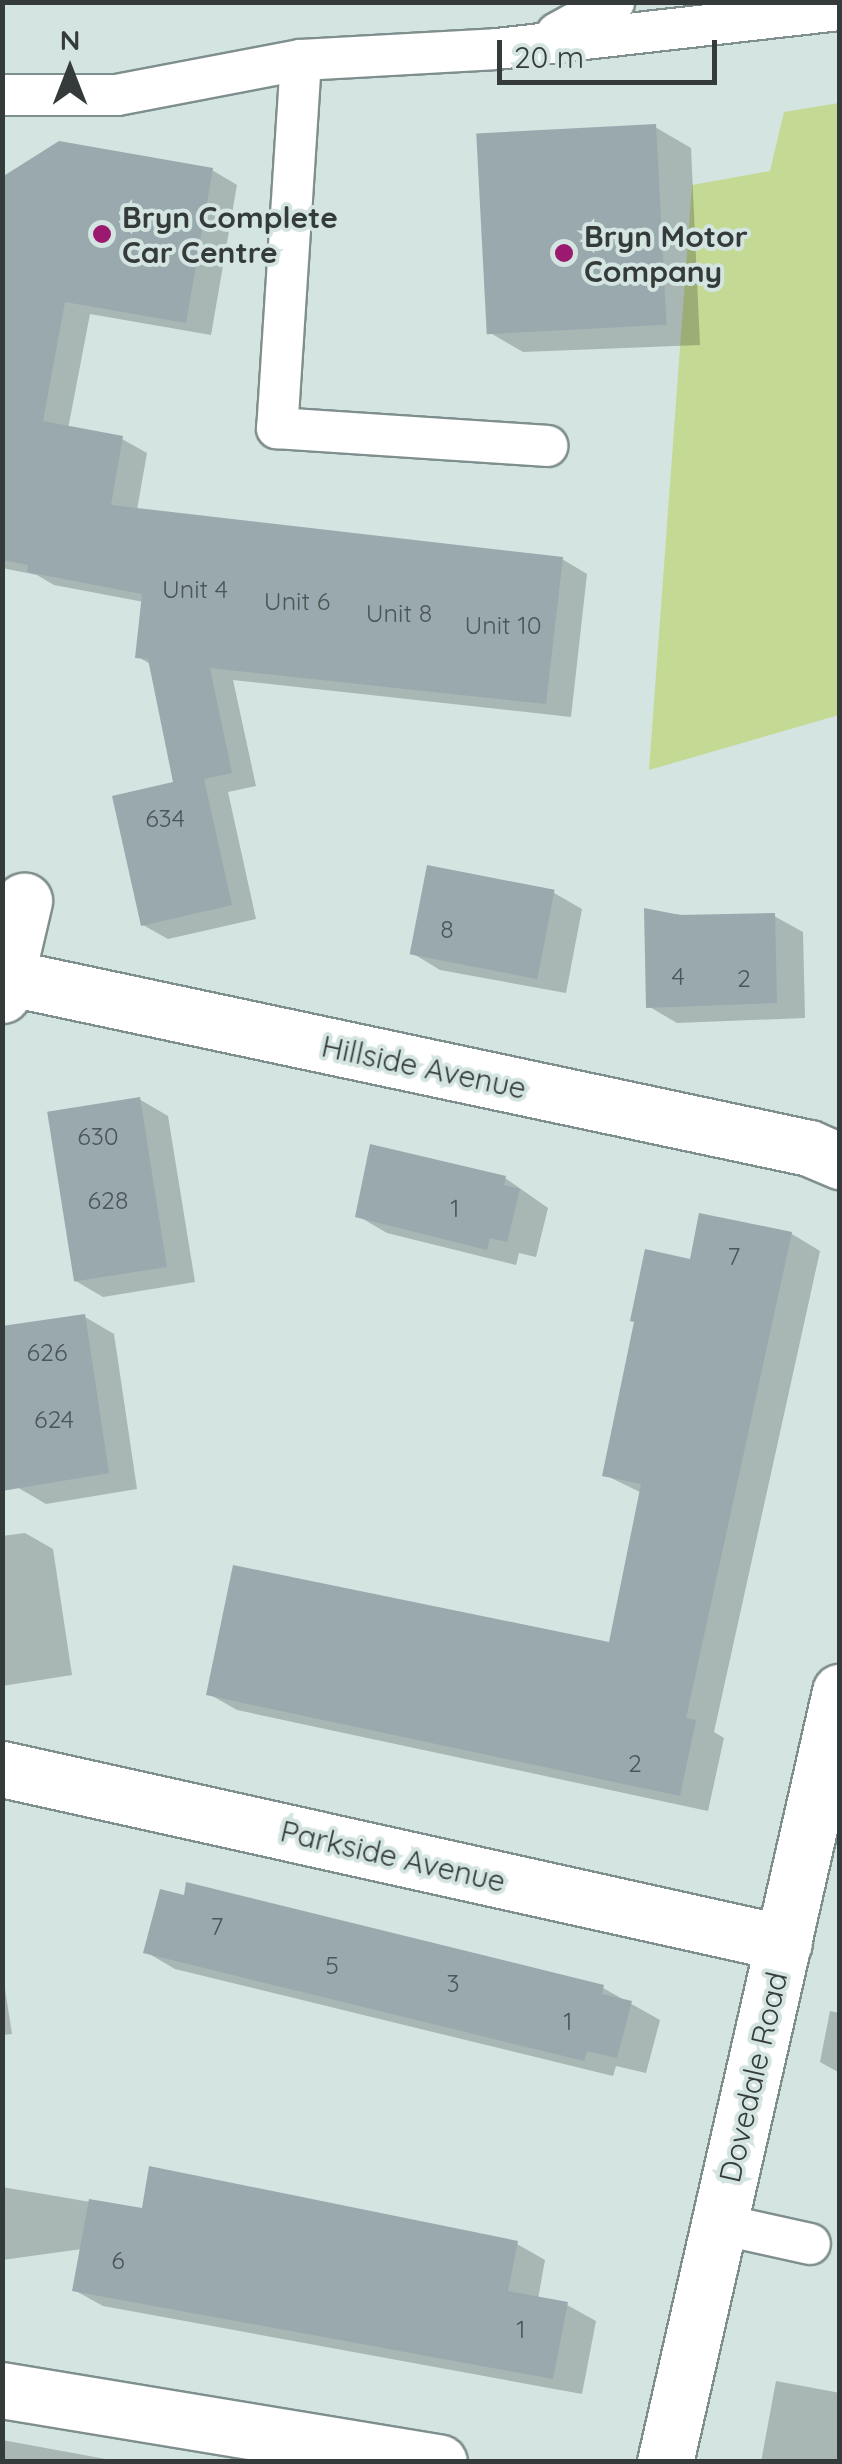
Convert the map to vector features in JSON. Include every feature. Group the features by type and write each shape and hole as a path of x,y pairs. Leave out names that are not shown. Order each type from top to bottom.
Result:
{"street":[{"path":"4,986 24,900"},
{"name":"Hillside Avenue","path":"4,986 809,1148 840,1160"},
{"name":"Dovedale Road","path":"666,2462 784,1943 818,1889 840,1692"},
{"name":"Parkside Avenue","path":"2,1769 784,1943"},
{"path":"2,2390 439,2462"}],"lane":[{"path":"536,44 614,2"},
{"path":"2,94 117,95 301,60 536,44 840,10"},
{"path":"301,60 277,428 547,446"},
{"path":"720,2224 810,2244"}],"green space":[{"path":"839,103 839,715 649,770 692,185 770,171 784,112"}],"building":[{"path":"656,124 667,325 487,334 476,133"},
{"path":"59,141 213,168 186,323 65,302 43,421 123,436 111,505 563,557 546,704 210,668 232,773 204,779 232,905 141,926 112,796 173,782 148,659 135,658 142,594 27,572 28,565 2,560 2,177"},
{"path":"427,865 555,890 537,979 410,954"},
{"path":"644,908 680,915 775,913 777,1003 646,1008"},
{"path":"140,1097 167,1267 74,1282 47,1112"},
{"path":"370,1144 506,1176 504,1185 520,1189 507,1242 490,1238 487,1250 355,1217"},
{"path":"699,1213 792,1232 686,1718 696,1720 680,1796 206,1695 233,1565 609,1642 641,1484 602,1476 645,1249 690,1259"},
{"path":"85,1314 109,1473 2,1491 2,1326"},
{"path":"186,1882 604,1985 602,1994 632,2001 617,2058 587,2051 584,2061 143,1953 160,1889 184,1895"},
{"path":"149,2166 518,2241 508,2291 568,2302 553,2379 72,2291 89,2199 142,2208"}],"place":[{"name":"Bryn Complete Car Centre","path":"102,234"},
{"name":"Bryn Motor Company","path":"564,253"}]}
